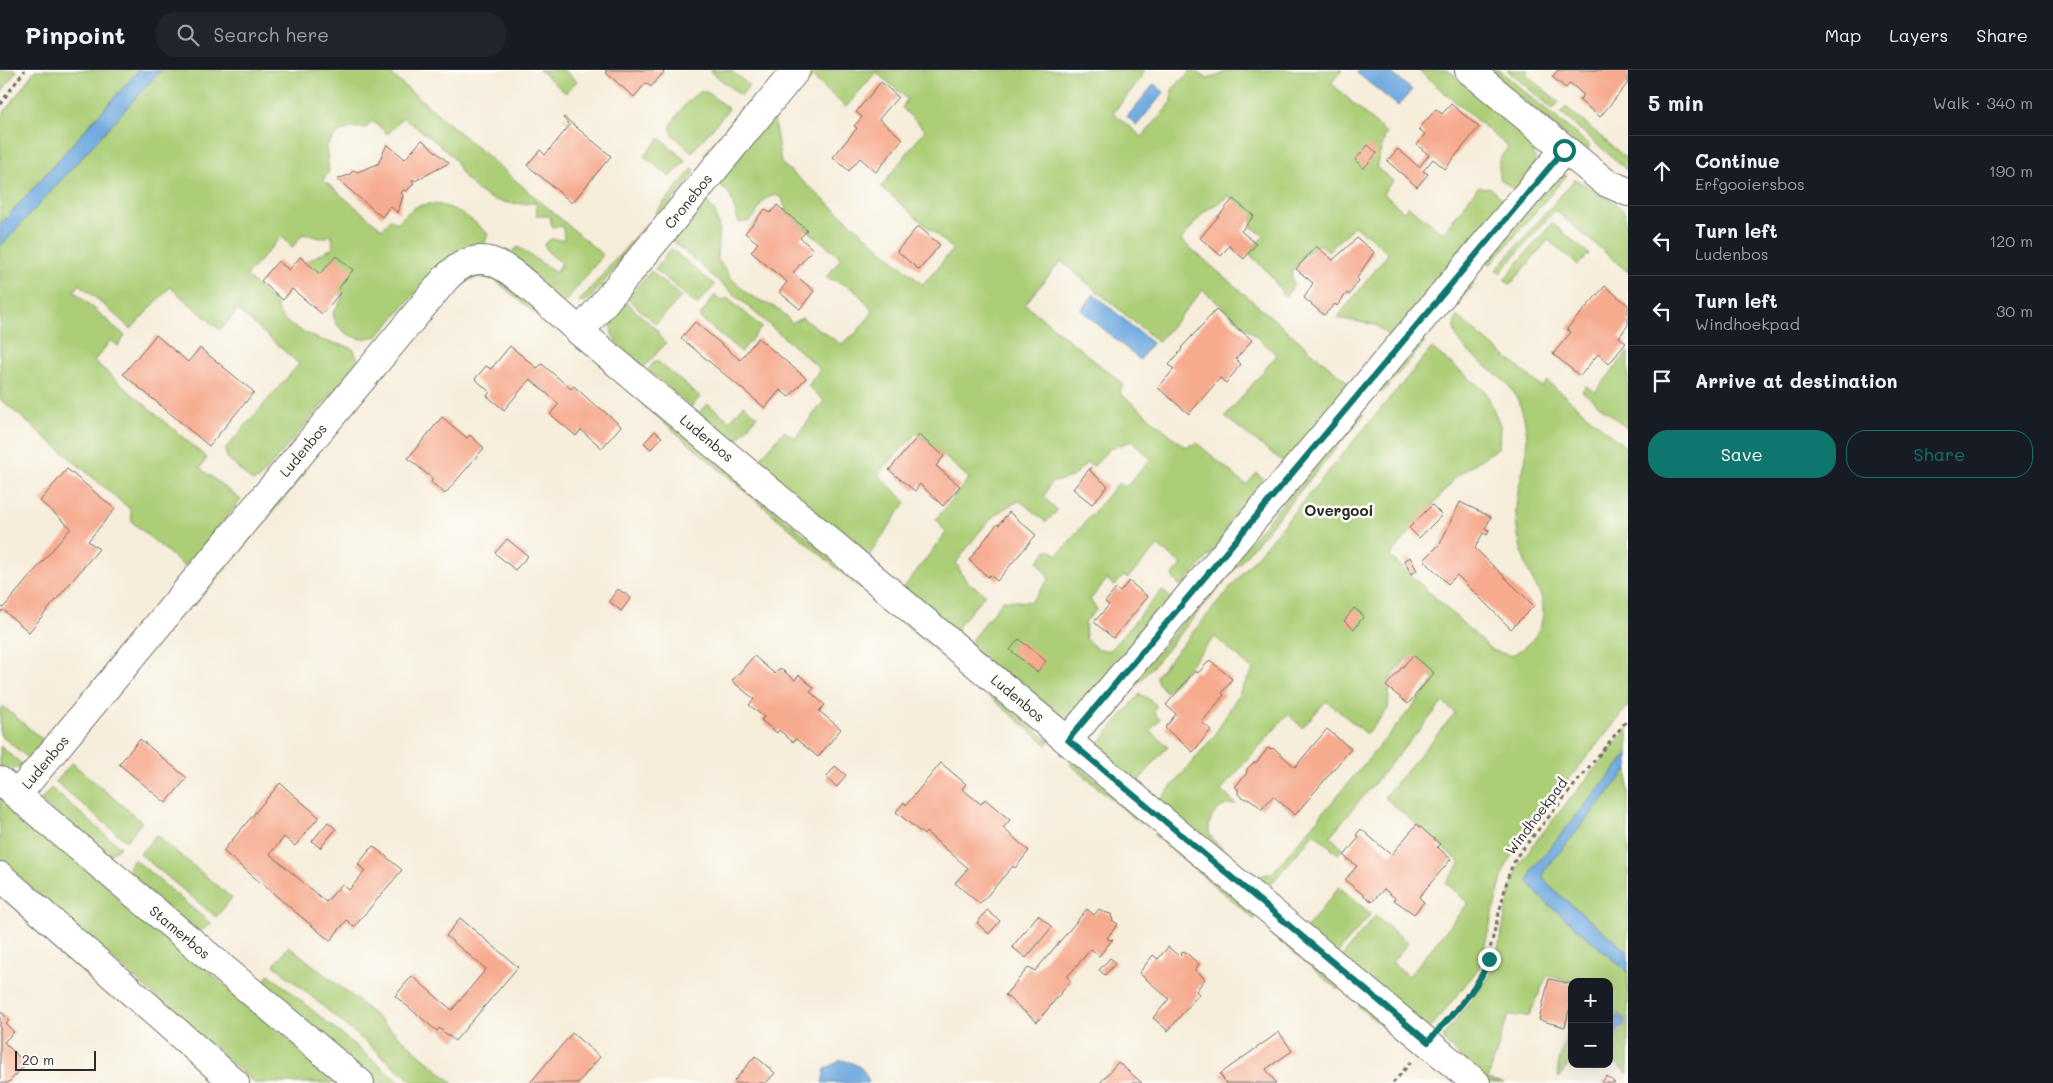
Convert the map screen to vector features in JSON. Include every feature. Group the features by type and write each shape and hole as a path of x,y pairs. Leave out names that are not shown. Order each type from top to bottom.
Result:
{"street":[{"name":"Cronebos","path":"580,332 796,70"},
{"path":"1469,70 1605,182 1628,192"},
{"path":"1068,740 1564,150"},
{"name":"Ludenbos","path":"8,788 446,278 460,265 481,259 499,264 509,270 580,332 1476,1083"},
{"name":"Stamerbos","path":"8,788 360,1083"},
{"path":"0,876 235,1083"}],"path":[{"path":"0,104 25,70"},
{"name":"Windhoekpad","path":"1428,1042 1484,973 1509,873 1517,856 1628,719"}],"green space":[{"path":"0,70 17,70 0,94"},
{"path":"35,70 139,70 0,225 0,118"},
{"path":"161,70 386,70 603,255 564,303 507,256 518,247 556,273 562,263 548,252 544,244 551,239 564,240 563,226 552,227 550,216 537,216 536,203 503,202 486,196 461,173 449,154 403,117 388,134 372,121 366,128 348,129 338,134 326,147 329,171 323,180 382,229 390,219 397,223 415,207 428,204 447,207 456,211 473,221 488,234 483,248 434,272 378,336 361,339 347,334 336,324 333,313 343,297 305,262 333,248 332,235 321,238 303,234 292,248 282,236 246,276 276,304 280,315 290,325 320,340 346,346 354,350 359,362 259,479 252,481 227,458 225,449 299,364 238,310 220,330 170,287 131,329 80,284 74,291 125,336 118,346 111,340 94,361 207,458 200,468 241,500 191,561 184,566 132,522 130,509 0,399 0,247"},
{"path":"539,70 563,70 577,81 566,93"},
{"path":"709,70 730,70 749,85 741,96"},
{"path":"809,70 1144,70 1142,77 1113,113 1142,137 1172,102 1172,89 1192,70 1208,79 1222,74 1225,70 1342,70 1331,83 1386,133 1376,167 1393,181 1383,193 1403,211 1408,206 1443,233 1478,187 1491,188 1506,202 1392,339 1376,325 1337,318 1388,254 1372,238 1354,226 1328,251 1319,244 1310,250 1291,272 1294,285 1285,297 1269,273 1248,253 1264,236 1251,226 1253,217 1229,196 1205,211 1181,240 1352,386 1293,461 1282,461 1225,417 1277,355 1203,290 1158,342 1061,261 1025,304 1123,384 1120,393 1185,447 1197,443 1246,485 1257,473 1265,481 1266,492 1183,585 1179,585 1172,577 1182,564 1158,546 1128,578 1123,576 1115,586 1107,579 1090,600 1097,609 1085,622 1086,639 1098,650 1110,650 1162,590 1172,599 1084,707 1067,716 1048,714 970,649 972,639 1003,600 1031,602 1049,579 1038,561 1048,549 1058,555 1118,483 1126,487 1151,459 1132,441 1109,449 1094,466 1087,463 1072,477 1050,483 1044,497 1057,511 1046,522 1020,501 1000,512 984,527 956,563 966,581 985,594 954,632 901,591 946,533 936,519 969,478 917,433 878,474 906,502 866,560 751,464 757,462 784,431 795,438 824,401 808,386 820,369 669,238 704,198 715,212 719,229 717,258 730,277 749,295 780,310 792,323 802,318 841,344 856,333 873,312 863,299 848,286 826,278 841,258 787,213 782,198 775,195 764,200 754,218 739,223 730,195 718,182 773,113 781,163 923,285 953,249 881,187 925,130 902,108 907,99 876,72 846,107 812,77 791,100 787,97"},
{"path":"1418,70 1448,70 1527,137 1534,154 1534,166 1516,191 1499,178 1499,160 1508,147"},
{"path":"1487,70 1499,70 1590,146 1585,152"},
{"path":"1507,70 1528,70 1526,74 1559,102 1553,109"},
{"path":"700,92 707,92 729,109 692,152 674,136 670,127 679,112"},
{"path":"1566,107 1626,158 1628,156 1628,171 1561,113"},
{"path":"738,113 742,116 707,157 704,154"},
{"path":"660,138 686,161 670,177 644,156"},
{"path":"693,168 695,172 661,216 655,213"},
{"path":"1567,175 1490,265 1486,261 1556,177"},
{"path":"1575,179 1609,199 1624,212 1627,233 1628,272 1555,210 1500,273 1496,270"},
{"path":"1552,223 1589,254 1578,265 1548,240 1510,285 1504,279"},
{"path":"646,224 649,228 589,300 578,303"},
{"path":"671,249 715,285 697,305 655,269"},
{"path":"486,269 554,320 549,325 496,281 487,278 479,277 472,279 460,288 444,307 441,304 460,276"},
{"path":"651,271 681,297 656,324 627,298"},
{"path":"1471,281 1474,284 1443,320 1440,318"},
{"path":"715,295 723,301 727,298 762,327 741,352 699,317"},
{"path":"625,301 658,331 658,335 666,343 644,367 619,345 611,330 616,312"},
{"path":"1457,316 1542,387 1547,381 1628,449 1628,706 1523,836 1504,870 1479,968 1433,1025 1424,1028 1340,959 1375,916 1408,943 1392,962 1409,976 1468,903 1446,883 1461,863 1384,797 1455,713 1443,702 1330,836 1343,849 1338,854 1314,833 1262,895 1243,880 1250,872 1257,877 1273,872 1435,680 1408,657 1390,679 1388,709 1367,734 1326,701 1302,728 1288,714 1221,790 1236,804 1225,805 1216,811 1209,829 1212,838 1238,862 1232,868 1156,805 1214,736 1253,670 1215,637 1166,692 1158,683 1156,676 1432,348 1486,392 1500,425 1499,447 1457,476 1390,556 1492,650 1511,656 1531,641 1539,630 1543,614 1543,602 1525,561 1518,537 1516,520 1517,497 1527,448 1523,416 1518,400 1508,385 1470,354 1462,345 1454,327"},
{"path":"1420,339 1425,342 1382,393 1378,388"},
{"path":"1628,352 1628,429 1582,391 1586,386 1595,392"},
{"path":"656,360 700,397 691,407 648,370"},
{"path":"645,401 869,589 866,593 642,404"},
{"path":"708,404 730,421 743,405 757,416 734,444 698,413"},
{"path":"1359,412 1364,415 1095,735 1095,727"},
{"path":"302,469 306,472 195,605 191,602"},
{"path":"886,604 1049,741 1047,745 884,607"},
{"path":"1140,694 1156,705 1154,713 1160,719 1150,731 1168,746 1136,784 1098,752 1097,745"},
{"path":"3,706 43,740 28,758 0,735 0,710"},
{"path":"1628,728 1628,754 1533,868 1540,897 1628,972 1628,1022 1618,1013 1613,1019 1613,978 1568,978 1568,981 1547,976 1529,1016 1508,1016 1488,1079 1504,1083 1485,1083 1446,1043 1443,1036 1489,977 1495,963 1512,885 1519,864"},
{"path":"0,746 23,765 12,769 0,766"},
{"path":"1073,761 1142,819 1140,823 1070,764"},
{"path":"72,763 142,822 126,841 56,782"},
{"path":"1628,769 1628,952 1549,886 1543,878 1544,871"},
{"path":"51,788 120,847 109,855 40,801"},
{"path":"0,795 340,1083 254,1083 0,860"},
{"path":"1158,832 1257,915 1254,919 1154,835"},
{"path":"156,835 232,898 216,917 140,854"},
{"path":"134,859 211,924 200,931 192,930 130,874 129,868"},
{"path":"1339,887 1371,914 1336,955 1305,930"},
{"path":"1279,934 1341,987 1338,990 1275,937"},
{"path":"289,946 357,1000 453,1083 414,1083 274,965"},
{"path":"269,974 400,1083 376,1083 259,987"},
{"path":"1361,1003 1411,1045 1410,1050 1358,1006"},
{"path":"1628,1022 1628,1074 1613,1061 1613,1041"},
{"path":"1568,1025 1568,1062 1559,1078 1558,1067"}],"water":[{"path":"139,70 161,70 0,247 0,225"},
{"path":"1359,70 1388,70 1412,90 1398,106 1357,73"},
{"path":"1154,84 1164,92 1137,125 1127,117"},
{"path":"1094,294 1152,343 1140,360 1081,310"},
{"path":"1628,754 1628,769 1544,871 1543,877 1549,886 1628,952 1628,972 1540,897 1528,881 1533,868"},
{"path":"1618,1015 1626,1022 1613,1037 1613,1023"},
{"path":"841,1060 862,1069 869,1083 822,1083 825,1069"}],"building":[{"path":"605,70 662,70 664,72 651,87 646,83 634,97 606,73"},
{"path":"1558,70 1628,70 1628,83 1600,117 1579,100 1584,95 1570,83 1566,88 1552,77"},
{"path":"881,82 898,97 879,119 903,139 876,172 860,158 849,171 833,157 857,128 854,126 862,117 856,112"},
{"path":"1451,104 1479,127 1445,169 1433,159 1423,171 1428,174 1417,187 1387,161 1398,149 1419,167 1429,155 1417,145 1425,134 1419,129 1436,109 1442,114"},
{"path":"564,117 611,156 572,203 527,165 540,150 545,155 570,125"},
{"path":"422,140 449,163 415,181 413,179 414,183 406,192 404,190 401,193 403,195 398,213 390,206 382,217 337,179 349,175 354,170 357,172 378,164 387,144 405,159"},
{"path":"1368,145 1377,153 1364,168 1355,160"},
{"path":"1233,199 1254,216 1241,231 1256,244 1244,259 1229,246 1221,256 1200,238"},
{"path":"777,205 807,230 800,238 813,249 793,273 814,291 800,309 779,292 787,282 751,252 758,243 745,233 765,209 770,213"},
{"path":"918,226 940,245 919,270 897,251"},
{"path":"1357,238 1374,252 1357,278 1359,280 1349,295 1347,293 1337,306 1335,304 1324,315 1304,298 1313,283 1296,269 1316,246 1333,260"},
{"path":"336,256 353,270 338,289 341,292 322,314 292,289 283,300 261,281 278,261 289,270 300,257 320,274"},
{"path":"1605,286 1628,305 1628,325 1619,337 1626,343 1609,364 1598,354 1580,376 1553,354 1571,332 1567,329"},
{"path":"1216,310 1252,340 1236,359 1241,364 1226,383 1220,378 1189,414 1158,388 1174,369 1169,365 1181,348"},
{"path":"695,322 740,360 758,338 806,378 789,397 780,390 765,408 681,338"},
{"path":"156,335 188,362 200,348 254,392 209,446 123,374"},
{"path":"510,346 537,368 542,364 571,389 574,386 621,426 602,448 581,430 576,436 550,414 559,404 530,379 504,410 487,396 490,392 475,379 486,366 491,369"},
{"path":"442,417 467,438 470,435 484,448 445,494 431,482 433,479 408,458"},
{"path":"655,431 662,437 651,449 644,443"},
{"path":"919,435 944,456 936,466 960,486 943,506 920,484 915,491 889,470"},
{"path":"1091,467 1090,471 1108,486 1092,504 1073,489"},
{"path":"67,469 115,509 88,541 99,549 29,632 3,610 0,613 0,606 3,608 71,528 40,501"},
{"path":"1460,502 1491,517 1485,529 1489,530 1487,535 1483,533 1475,548 1534,606 1511,629 1457,575 1448,584 1424,560 1440,544"},
{"path":"1432,505 1442,515 1419,538 1409,528"},
{"path":"1009,512 1036,535 997,581 990,575 988,577 969,560 997,524 999,525"},
{"path":"507,539 528,556 515,570 495,553"},
{"path":"1410,557 1417,571 1411,574 1404,560"},
{"path":"1129,581 1148,597 1113,638 1094,622 1109,605 1105,602 1116,589 1120,592"},
{"path":"618,589 631,598 621,611 609,601"},
{"path":"1354,608 1364,616 1354,629 1344,621"},
{"path":"1019,639 1046,661 1037,672 1010,650"},
{"path":"1413,655 1434,673 1408,704 1386,686"},
{"path":"754,656 775,674 780,668 795,680 799,675 814,688 810,692 825,705 819,711 841,729 818,757 796,739 793,742 779,730 777,733 761,720 764,717 749,705 754,699 732,681"},
{"path":"1210,660 1232,679 1222,693 1224,695 1202,722 1211,730 1193,752 1165,728 1176,714 1166,705 1195,671 1198,673"},
{"path":"1327,729 1351,749 1295,815 1273,796 1262,809 1250,799 1245,799 1238,794 1238,789 1235,787 1247,773 1247,769 1257,762 1268,748 1275,749 1295,767"},
{"path":"140,739 187,778 166,803 119,764"},
{"path":"941,763 966,784 962,789 981,804 985,799 1010,820 1003,828 1029,851 1015,868 1013,866 980,904 955,883 968,868 926,832 924,835 896,812 904,802 906,805"},
{"path":"835,766 846,775 837,787 826,778"},
{"path":"280,783 319,817 295,846 284,837 270,854 326,902 342,884 349,890 365,871 358,864 373,846 402,870 354,927 347,920 330,941 223,851"},
{"path":"328,822 336,829 320,848 312,841"},
{"path":"1417,824 1440,844 1437,847 1451,859 1419,897 1424,902 1414,914 1394,900 1395,898 1384,889 1372,902 1345,880 1357,866 1344,856 1359,837 1356,835 1361,829 1391,855"},
{"path":"1087,909 1094,915 1099,909 1111,914 1113,921 1118,924 1107,938 1113,939 1099,956 1091,949 1067,977 1071,981 1037,1022 1005,995 1029,967 1035,971"},
{"path":"987,910 1000,921 989,934 977,923"},
{"path":"1038,915 1052,927 1026,958 1012,947"},
{"path":"460,918 518,967 455,1041 439,1028 437,1031 395,996 412,976 452,1010 486,969 446,936"},
{"path":"1168,947 1179,956 1184,951 1199,964 1195,970 1205,979 1196,991 1199,994 1168,1031 1153,1018 1169,999 1139,973 1153,955 1158,959"},
{"path":"1110,958 1116,963 1105,975 1099,970"},
{"path":"1549,979 1568,983 1568,1015 1565,1027 1539,1020"},
{"path":"0,1011 9,1020 6,1024 14,1032 4,1042 26,1064 8,1083 0,1083"},
{"path":"1279,1032 1292,1051 1266,1069 1276,1083 1226,1083 1220,1074"},
{"path":"572,1033 600,1057 578,1083 530,1083"},
{"path":"755,1056 775,1073 766,1083 736,1083 734,1081"},
{"path":"1118,1062 1142,1083 1100,1083"},
{"path":"1607,1076 1615,1083 1601,1083"}],"district":[{"name":"Overgooi","path":"1339,510"}],"route":[{"path":"1489,959 1484,973 1476,984 1428,1042 1068,740 1564,150"}]}
